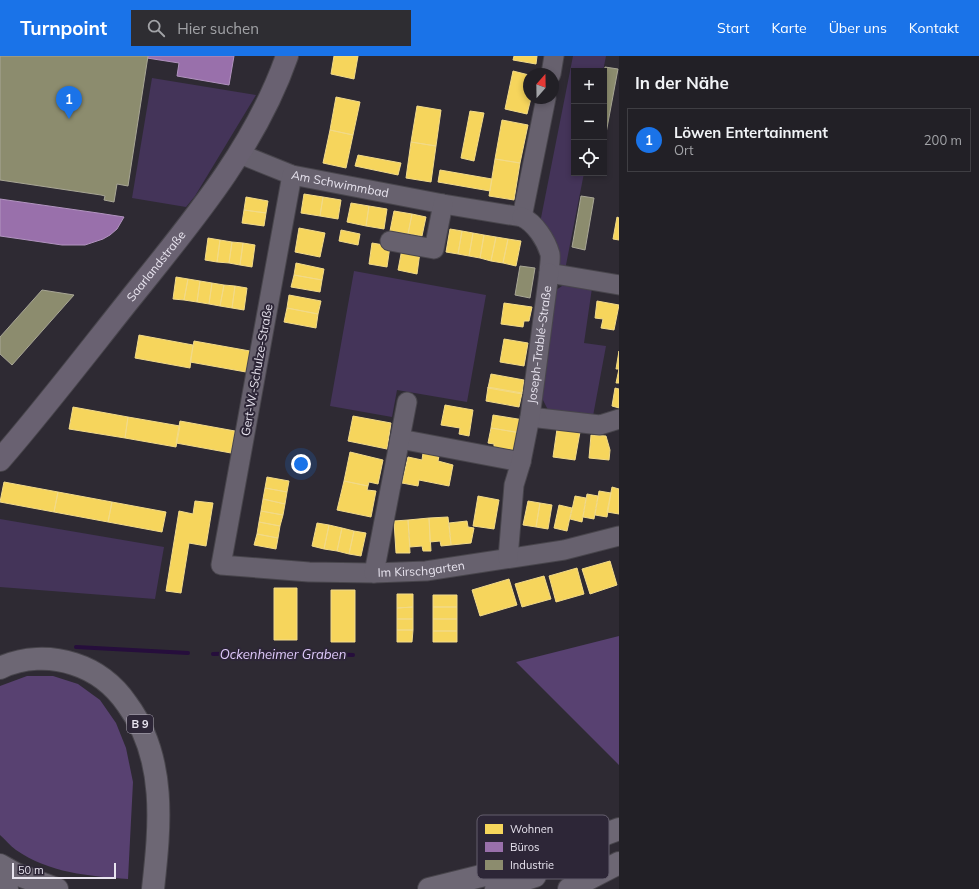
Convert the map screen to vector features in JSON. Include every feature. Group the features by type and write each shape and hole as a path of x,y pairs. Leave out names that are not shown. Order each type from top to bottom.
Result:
{"highway":[{"name":"B 9","path":"0,668 17,662 30,660 55,660 68,662 103,678 113,687 132,710 139,722 151,751 157,782 159,823 153,889"},
{"path":"609,833 619,829"},
{"path":"609,848 619,844"},
{"path":"609,868 619,863"},
{"path":"0,864 16,874 57,889"},
{"path":"429,889 477,877"},
{"path":"496,889 526,879"},
{"path":"569,889 588,879"},
{"path":"0,888 6,889"}],"main road":[{"name":"Saarlandstraße","path":"0,460 194,220 240,154 271,98 287,56"}],"street":[{"path":"552,68 554,56"},
{"path":"522,217 545,104"},
{"name":"Am Schwimmbad","path":"240,154 292,175 443,204 522,217"},
{"name":"Gert-W.-Schulze-Straße","path":"221,565 292,175"},
{"path":"390,241 434,249 443,204"},
{"name":"Joseph-Trablé-Straße","path":"508,558 514,485 521,462 530,417 550,256 545,242 530,221 522,217"},
{"name":"Joseph-Trablé-Straße","path":"549,273 619,285"},
{"path":"374,573 407,402"},
{"name":"Joseph-Trablé-Straße","path":"530,417 600,425 619,419"},
{"path":"400,439 521,462"},
{"name":"Im Kirschgarten","path":"221,565 309,572 374,573 426,571 564,550 619,536"}],"shaded area":[{"path":"573,56 606,56 604,68 571,68 571,176 583,176 565,270 559,266 540,223"},
{"path":"152,78 256,95 195,196 186,207 132,198"},
{"path":"354,271 486,295 467,402 397,390 392,417 330,406"},
{"path":"565,284 592,288 584,343 606,346 593,416 548,410 542,398 556,290"},
{"path":"0,519 164,547 155,599 0,587"},
{"path":"619,636 619,765 516,662"},
{"path":"27,676 53,676 78,684 100,700 116,723 126,748 133,782 128,879 84,875 42,864 16,850 0,835 0,686"}],"building: Wohnen":[{"path":"334,56 358,56 354,79 331,74"},
{"path":"514,56 537,56 536,64 513,60"},
{"path":"513,71 523,74 523,104 530,104 527,114 505,109"},
{"path":"336,97 360,102 353,135 330,130"},
{"path":"417,106 441,110 436,146 411,142"},
{"path":"470,111 484,113 474,161 461,158"},
{"path":"502,120 528,125 520,163 495,159"},
{"path":"330,130 353,135 346,168 323,163"},
{"path":"411,142 436,146 431,182 406,178"},
{"path":"358,155 401,163 398,175 355,166"},
{"path":"495,159 520,163 514,200 489,196"},
{"path":"440,170 492,179 490,191 438,182"},
{"path":"304,194 323,197 320,216 301,213"},
{"path":"246,197 268,201 266,213 244,210"},
{"path":"323,197 341,200 338,219 320,216"},
{"path":"351,203 369,206 366,226 347,222"},
{"path":"369,206 387,209 384,229 366,226"},
{"path":"244,210 266,213 264,226 242,223"},
{"path":"394,211 412,214 408,234 390,231"},
{"path":"412,214 426,217 422,236 408,234"},
{"path":"617,217 619,218 619,240 613,239"},
{"path":"299,228 325,233 320,257 295,252"},
{"path":"450,229 462,231 458,254 446,252"},
{"path":"341,230 360,234 358,245 339,241"},
{"path":"462,231 473,233 469,256 458,254"},
{"path":"473,233 484,235 480,258 469,256"},
{"path":"484,235 496,237 491,261 480,258"},
{"path":"496,237 508,239 503,263 491,261"},
{"path":"208,238 220,240 217,262 205,260"},
{"path":"508,239 521,241 516,266 503,263"},
{"path":"220,240 232,242 229,263 217,262"},
{"path":"232,242 243,243 240,265 229,263"},
{"path":"243,243 255,245 252,267 240,265"},
{"path":"372,243 390,246 387,267 369,264"},
{"path":"402,249 420,252 417,274 398,270"},
{"path":"296,263 324,269 322,280 294,275"},
{"path":"294,275 322,280 320,292 291,287"},
{"path":"176,277 188,279 184,300 173,299"},
{"path":"188,279 200,281 197,302 184,300"},
{"path":"200,281 212,283 209,304 197,302"},
{"path":"212,283 224,285 220,306 209,304"},
{"path":"224,285 235,286 232,308 220,306"},
{"path":"235,286 247,288 244,310 232,308"},
{"path":"289,295 321,301 318,314 287,308"},
{"path":"597,301 619,305 614,330 601,328 603,319 595,318"},
{"path":"504,303 532,307 529,321 524,321 523,327 501,324"},
{"path":"287,308 318,314 316,328 284,322"},
{"path":"139,335 193,345 190,368 135,358"},
{"path":"504,339 528,343 524,366 500,362"},
{"path":"194,341 250,351 246,372 190,362"},
{"path":"619,351 619,369 616,369"},
{"path":"619,369 619,383 616,383"},
{"path":"491,374 524,380 522,394 488,388"},
{"path":"488,387 522,393 519,407 486,401"},
{"path":"615,388 619,389 619,408 612,406"},
{"path":"445,405 473,410 469,436 459,434 460,428 441,425"},
{"path":"73,407 128,417 125,438 69,429"},
{"path":"493,415 524,420 521,433 491,428"},
{"path":"353,416 391,423 387,449 348,441"},
{"path":"128,417 180,426 176,447 125,438"},
{"path":"180,421 235,431 231,453 176,443"},
{"path":"491,428 521,433 515,451 494,447 494,444 488,443"},
{"path":"557,429 580,432 575,460 553,457"},
{"path":"591,435 606,436 610,450 609,460 589,458"},
{"path":"350,452 383,460 378,484 369,482 368,486 344,481"},
{"path":"423,453 439,456 438,461 453,465 449,486 419,480 418,486 402,483 408,457 422,460"},
{"path":"267,477 289,481 287,492 265,488"},
{"path":"344,481 368,486 367,490 376,491 371,517 337,510"},
{"path":"4,482 58,492 54,512 0,502"},
{"path":"612,487 619,489 619,514 607,512"},
{"path":"265,488 287,492 285,504 263,499"},
{"path":"599,491 611,493 607,517 595,515"},
{"path":"58,492 112,502 108,522 54,512"},
{"path":"587,494 598,496 594,519 583,517"},
{"path":"478,496 499,500 494,529 473,526"},
{"path":"575,496 586,498 582,522 570,519"},
{"path":"263,499 285,504 283,515 261,511"},
{"path":"195,501 213,503 206,546 189,543 181,593 166,591 179,511 193,514"},
{"path":"528,501 540,503 536,527 523,525"},
{"path":"112,502 166,512 162,532 108,522"},
{"path":"540,503 552,505 548,529 536,527"},
{"path":"559,505 572,508 567,531 554,528"},
{"path":"261,511 283,515 280,526 259,522"},
{"path":"448,517 451,545 441,546 440,541 430,542 429,518"},
{"path":"429,518 431,551 423,551 422,546 410,547 408,520"},
{"path":"408,520 410,553 396,553 394,521"},
{"path":"467,521 468,527 474,528 471,543 451,545 449,523"},
{"path":"259,522 280,526 278,538 257,534"},
{"path":"317,523 329,525 324,549 312,546"},
{"path":"329,525 342,528 337,551 324,549"},
{"path":"342,528 354,531 349,554 337,551"},
{"path":"354,531 366,533 361,556 349,554"},
{"path":"257,534 278,538 276,549 254,545"},
{"path":"610,561 617,585 590,594 582,569"},
{"path":"577,568 584,594 556,602 549,576"},
{"path":"544,576 551,599 522,607 515,584"},
{"path":"509,579 517,605 480,616 472,590"},
{"path":"274,588 297,588 297,640 274,640"},
{"path":"331,590 355,590 355,642 331,642"},
{"path":"397,594 413,594 413,607 397,608"},
{"path":"433,595 457,595 457,607 433,607"},
{"path":"413,607 413,619 397,619 397,608"},
{"path":"433,607 457,607 457,619 433,619"},
{"path":"397,619 413,619 413,630 397,630"},
{"path":"433,619 457,619 457,631 433,631"},
{"path":"397,630 413,630 412,642 397,642"},
{"path":"433,631 457,631 457,642 433,642"}],"building: Büros":[{"path":"148,56 234,56 229,85 177,76 179,63 147,58"},
{"path":"0,199 124,217 117,229 110,235 85,245 62,245 0,236"}],"building: Industrie":[{"path":"0,56 148,56 128,186 117,184 114,202 104,200 105,196 101,195 0,180"},
{"path":"605,67 618,69 607,128 607,68"},
{"path":"581,196 594,198 585,250 572,247"},
{"path":"520,266 535,268 530,298 515,295"},
{"path":"42,290 74,295 12,365 0,354 0,337"}],"waterway":[{"name":"Ockenheimer Graben","path":"76,647 188,653"},
{"name":"Ockenheimer Graben","path":"213,654 281,652 353,655"}],"place":[{"name":"Löwen Entertainment","path":"69,119"}]}
